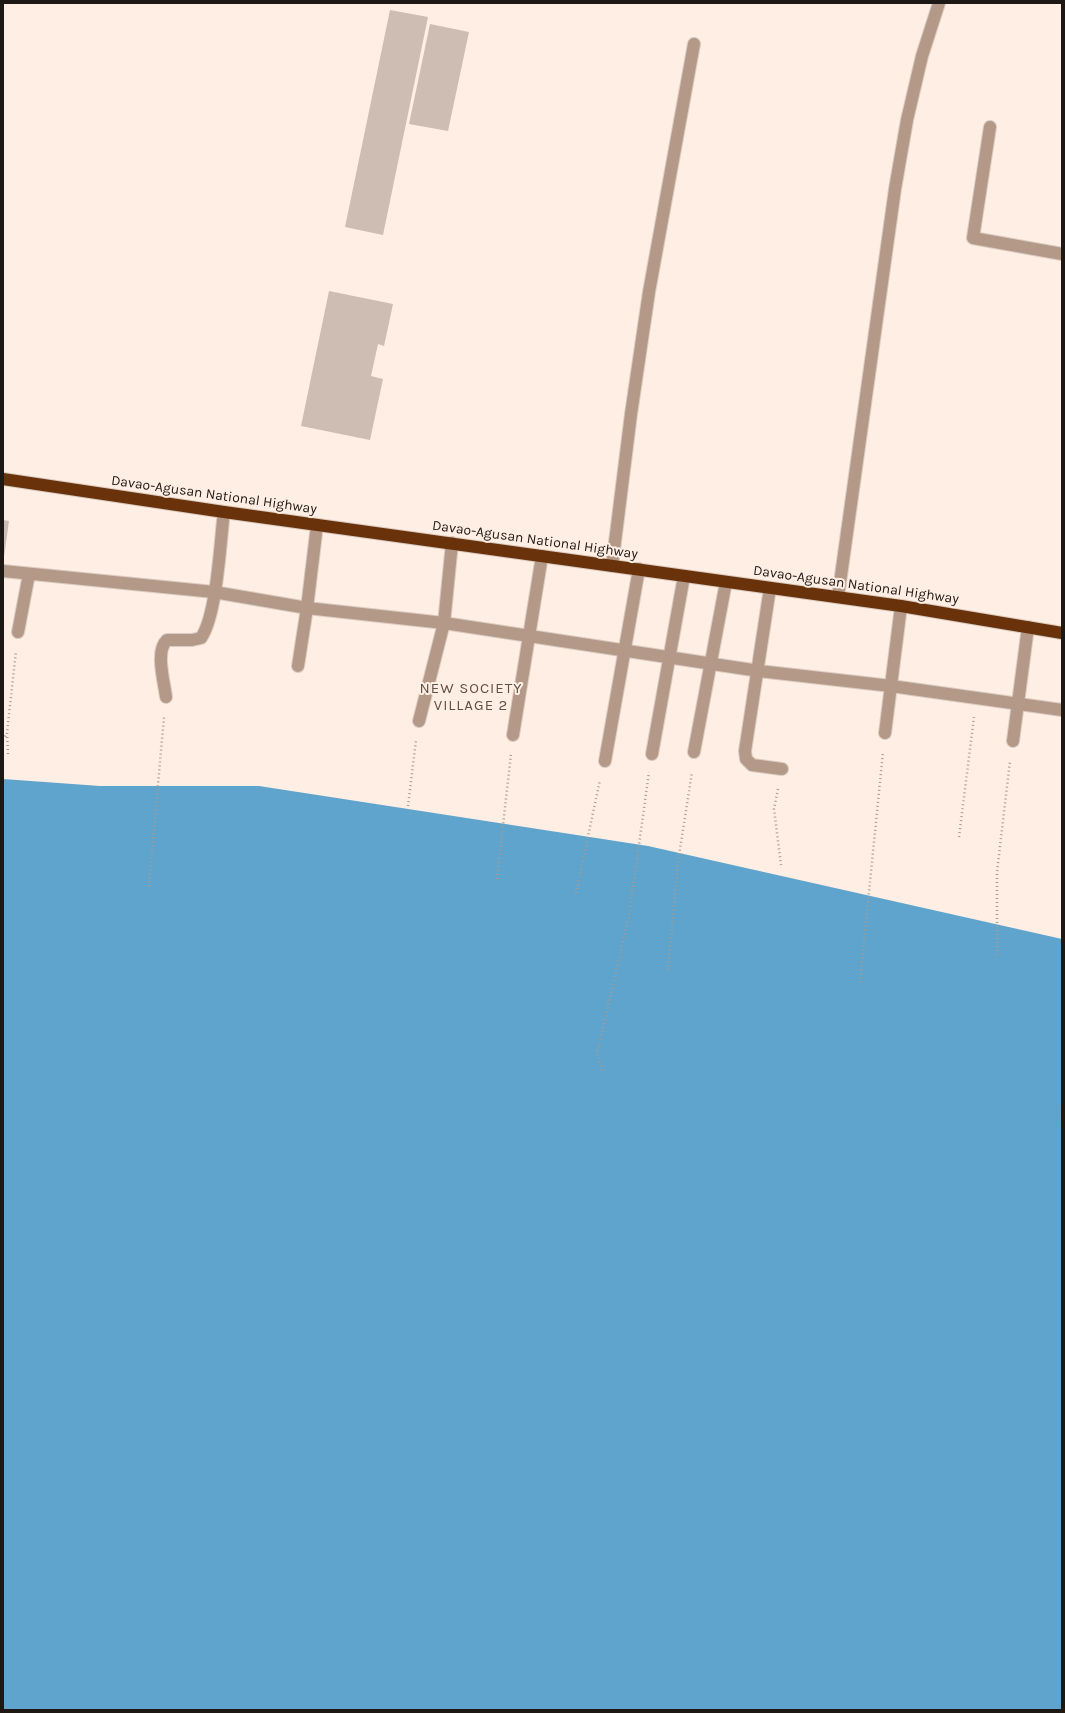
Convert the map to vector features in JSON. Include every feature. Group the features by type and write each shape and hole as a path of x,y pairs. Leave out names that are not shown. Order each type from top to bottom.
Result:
{"highway":[{"name":"Davao-Agusan National Highway","path":"3,479 224,512 901,606 1062,633"}],"street":[{"path":"838,597 895,189 907,120 919,70 939,3"},
{"path":"612,566 630,414 647,300 694,44"},
{"path":"990,127 973,238 1062,254"},
{"path":"166,697 161,649 167,640 192,640 201,638 208,623 214,592 224,512"},
{"path":"298,666 317,525"},
{"path":"418,721 444,623 452,543"},
{"path":"513,735 542,556"},
{"path":"3,570 29,574 214,592 307,608 444,623 759,671 891,686 1062,710"},
{"path":"605,761 626,650 639,570"},
{"path":"18,632 29,574"},
{"path":"652,754 684,576"},
{"path":"694,752 726,582"},
{"path":"770,588 759,671 745,751 746,759 752,765 782,769"},
{"path":"885,734 901,606"},
{"path":"1013,741 1019,705 1028,627"}],"path":[{"path":"8,754 7,733 18,632"},
{"path":"149,886 166,697"},
{"path":"959,838 974,715"},
{"path":"408,806 418,721"},
{"path":"3,740 7,733"},
{"path":"860,982 885,734"},
{"path":"496,879 513,735"},
{"path":"997,955 996,872 1013,741"},
{"path":"668,970 678,862 694,752"},
{"path":"603,1070 598,1055 630,910 652,754"},
{"path":"576,893 605,761"},
{"path":"781,865 774,809 782,769"},
{"path":"1061,1121 1062,1102"}],"water":[{"path":"3,779 100,786 259,786 648,846 1062,939 1062,1710 3,1710"}],"building":[{"path":"390,10 428,17 383,235 345,227"},
{"path":"430,24 469,32 448,131 409,124"},
{"path":"329,291 393,304 384,346 378,344 371,376 383,379 370,440 301,426"},
{"path":"3,520 9,521 4,557 3,557"}],"district":[{"name":"NEW SOCIETY VILLAGE 2","path":"471,698"}]}
